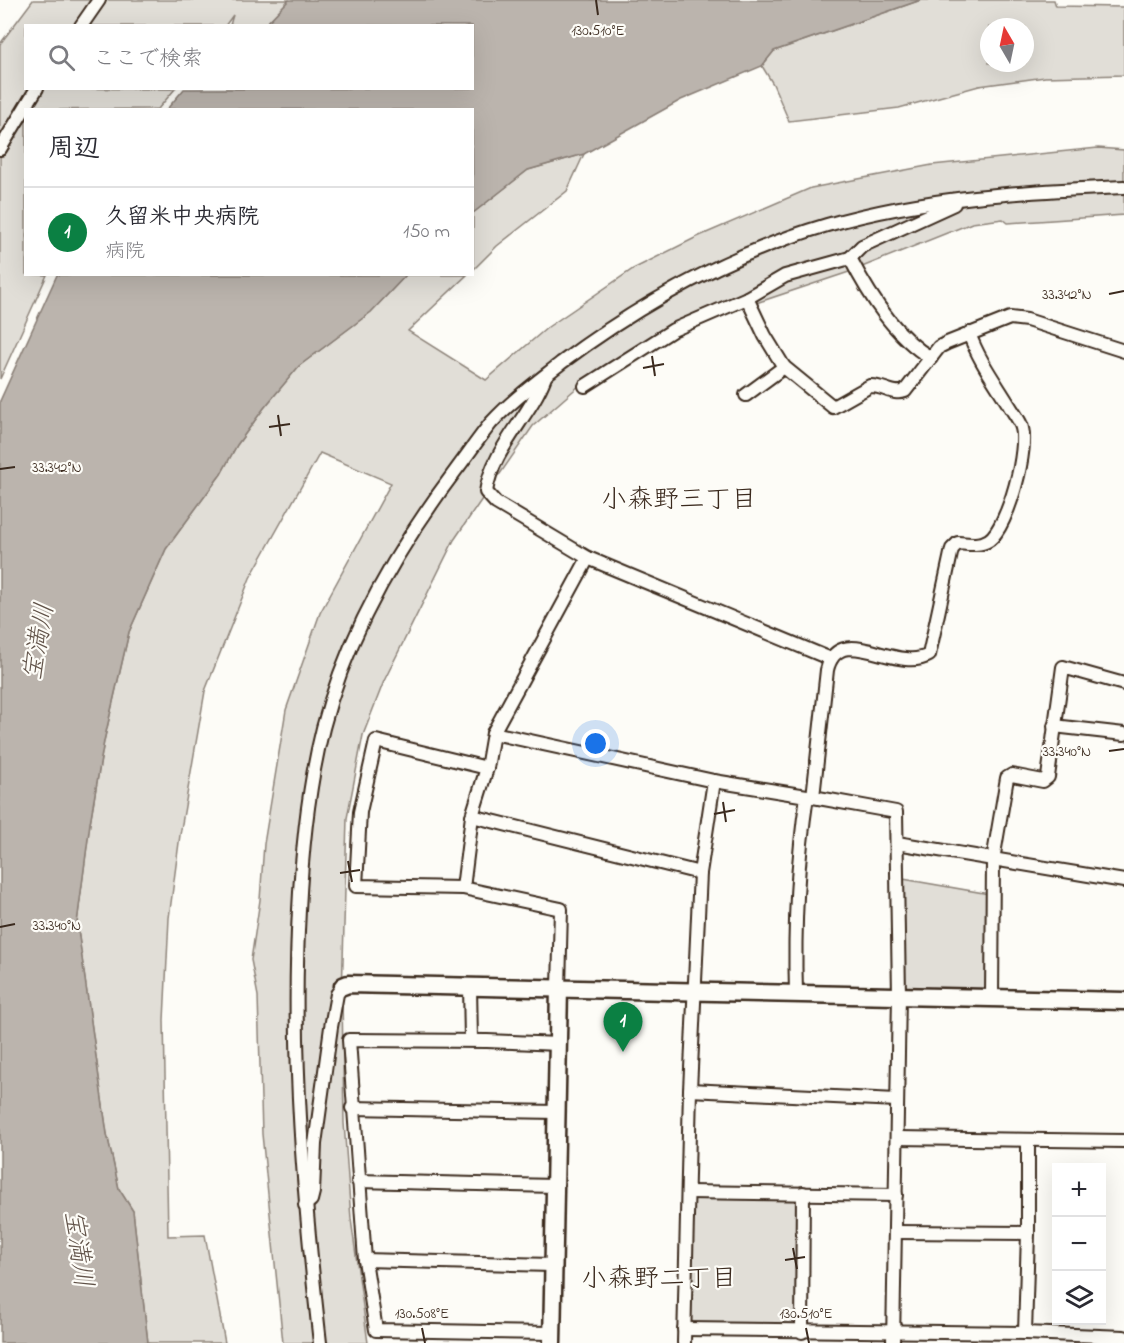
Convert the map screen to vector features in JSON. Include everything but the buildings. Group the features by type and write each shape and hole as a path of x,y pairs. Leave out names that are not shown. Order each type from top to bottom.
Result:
{"street":[{"path":"82,24 99,0"},
{"path":"25,108 36,90"},
{"path":"0,149 24,109"},
{"path":"320,1343 305,1205 298,1112 297,947 302,859 323,728 342,667 365,614 401,551 442,489 491,424 545,376 579,350 643,308 738,259 827,225 884,212 969,197 1013,192 1124,187"},
{"path":"585,386 674,330 747,298 785,276 850,258 862,246 969,197"},
{"path":"850,258 859,276 894,327 915,349 931,358"},
{"path":"747,298 765,336 784,367 833,407 870,386 899,393 905,391 939,347 1010,318 1124,351"},
{"path":"796,993 796,893 827,670 831,659 842,649 852,647 907,660 920,660 929,655 952,549 958,543 980,544 988,541 996,534 1010,509 1024,445 1022,426 976,351 969,333"},
{"path":"746,395 784,367"},
{"path":"545,376 538,396 512,434 489,475 486,492 496,503 588,558 831,659"},
{"path":"463,888 472,816 487,768 494,733 588,558"},
{"path":"992,998 993,860 1007,778 1012,775 1042,781 1048,777 1063,667 1124,684"},
{"path":"1054,726 1124,734"},
{"path":"494,733 714,781 896,812 899,995 893,1337"},
{"path":"487,768 376,741 360,812 356,886 463,888 561,909 552,1338 376,1330 365,1260 352,1108 349,1040 471,1040 558,1044"},
{"path":"684,1343 690,1090 700,873 714,781"},
{"path":"472,816 700,873"},
{"path":"897,843 1124,881"},
{"path":"305,1205 311,1200 313,1192 315,1144 337,994 348,984 1124,1001"},
{"path":"470,986 471,1040"},
{"path":"690,1090 897,1100"},
{"path":"352,1108 557,1112"},
{"path":"897,1138 1124,1141"},
{"path":"1025,1333 1028,1140"},
{"path":"358,1181 555,1186"},
{"path":"688,1192 896,1196"},
{"path":"802,1332 803,1193"},
{"path":"895,1232 1028,1233"},
{"path":"365,1260 552,1265"},
{"path":"684,1329 893,1337 1025,1333 1124,1337"}],"shaded area":[{"path":"33,0 289,0 266,24 230,24 233,15 226,24 24,24 24,90 174,90 159,108 24,108 24,276 47,276 0,379 0,44"},
{"path":"921,0 1054,0 1056,6 1124,7 1124,75 1045,77 979,86 899,108 789,121 773,84 762,66 774,51"},
{"path":"1098,148 1124,150 1124,215 1008,223 1003,219 972,223 852,271 756,303 748,291 671,326 581,384 533,426 500,474 481,487 482,499 454,540 384,681 363,735 347,818 342,996 344,1123 351,1219 368,1343 283,1343 262,1134 258,996 251,960 260,900 264,844 286,710 320,613 391,483 320,453 250,578 205,691 180,835 169,918 164,1020 168,1236 205,1235 225,1343 148,1343 133,1211 119,1189 107,1134 77,923 90,823 104,741 129,632 166,549 221,474 237,445 299,366 371,312 405,276 466,276 408,331 486,380 548,327 633,269 697,237 811,188 932,165"},
{"path":"584,154 567,191 497,246 474,269 474,212 528,170"},
{"path":"903,879 989,894 988,993 903,991"},
{"path":"690,1195 800,1196 799,1326 686,1326"}],"water":[{"path":"289,0 921,0 774,51 762,66 681,100 584,154 528,170 474,212 474,108 168,108 183,90 474,90 474,24 266,24"},
{"name":"宝満川","path":"57,276 405,276 371,312 299,366 264,408 237,445 221,474 166,549 129,632 104,741 90,823 77,923 107,1134 119,1189 133,1211 148,1343 0,1343 0,401"}],"place":[{"name":"久留米中央病院","path":"623,1052"}],"district":[{"name":"小森野三丁目","path":"679,501"},
{"name":"小森野二丁目","path":"659,1280"}]}
